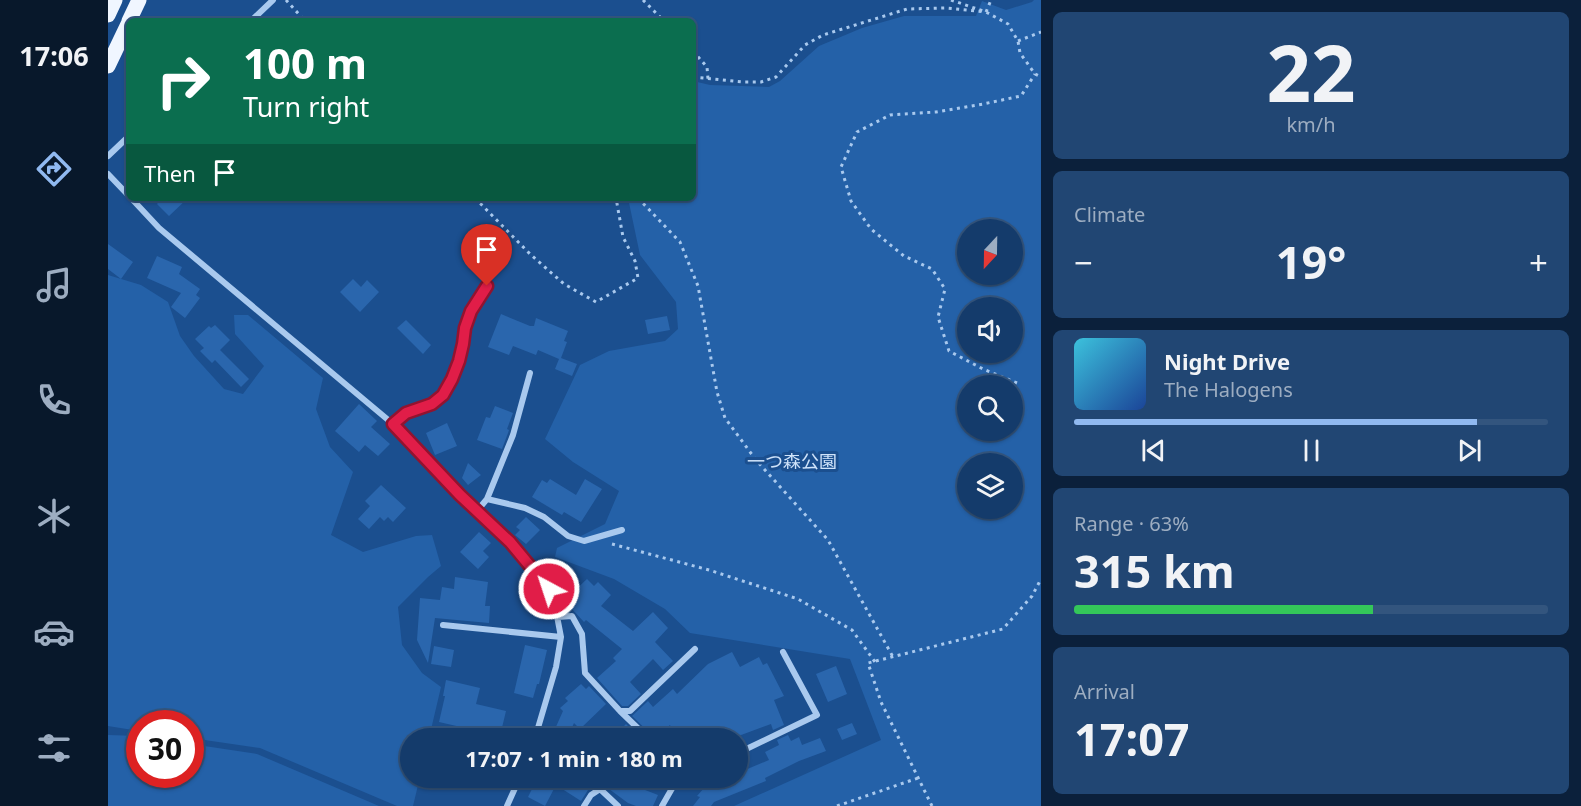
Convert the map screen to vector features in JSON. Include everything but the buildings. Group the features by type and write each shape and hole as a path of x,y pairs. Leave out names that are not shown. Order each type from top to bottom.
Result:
{"main road":[{"path":"108,15 115,0"},
{"path":"130,18 139,0"},
{"path":"108,66 126,27"}],"street":[{"path":"254,18 273,0"},
{"path":"108,156 126,139"},
{"path":"108,174 126,193"},
{"path":"134,201 159,228 393,424 510,542 549,589 561,637 556,667 539,728"},
{"path":"393,424 406,413 432,404 443,395 459,361 465,328 471,311 487,286"},
{"path":"477,511 487,499 513,435 530,373"},
{"path":"487,499 525,508 544,517 568,536 584,541 622,530"},
{"path":"557,617 572,616 582,634 585,673 615,707 638,728"},
{"path":"443,625 561,637"},
{"path":"620,711 630,711 695,649"},
{"path":"748,748 817,715 783,652"},
{"path":"507,806 515,788"},
{"path":"662,806 672,788"},
{"path":"584,806 591,795 600,789 618,806"}],"path":[{"path":"286,0 302,18"},
{"path":"643,0 661,18"},
{"path":"951,0 986,12 1008,24 1018,41 1020,53 1035,74 1041,77"},
{"path":"986,12 991,0"},
{"path":"696,77 753,82 776,77 805,45 823,35 907,9 946,8 986,12"},
{"path":"1018,41 1041,32"},
{"path":"696,55 707,68 708,79"},
{"path":"998,375 949,351 938,317 945,289 932,269 904,256 871,229 850,201 841,167 857,132 890,115 936,112 1021,96 1035,74"},
{"path":"478,201 530,254 564,284 596,302 638,278 635,261 623,237 617,201"},
{"path":"641,201 680,242 698,286 717,392 724,418 756,460 828,540 893,657"},
{"path":"591,538 709,570 798,599 852,630 875,662"},
{"path":"932,806 881,702 868,663 1003,629 1032,596 1041,579"},
{"path":"837,806 918,778"}],"green space":[{"name":"一つ森公園","path":"1034,0 1041,0 1041,806 734,806 881,740 850,659 690,633 665,609 614,579 555,557 557,548 605,524 619,491 573,462 545,439 580,365 609,351 665,341 678,329 676,302 640,255 629,201 696,201 696,82 710,85 769,87 780,81 819,46 862,28 904,16 976,16 982,1 1006,10"},
{"path":"108,275 141,285 168,302 180,336 194,356 224,389 243,394 264,366 235,334 234,315 248,315 323,378 316,409 330,447 353,472 331,535 363,552 416,536 432,535 441,566 398,607 402,645 422,673 441,687 431,728 400,728 400,788 417,788 413,806 397,806 260,748 204,740 204,710 126,710 126,729 108,726"},
{"path":"108,735 126,736 126,788 204,788 204,746 257,754 379,806 108,806"}],"route":[{"path":"487,286 471,311 465,328 459,361 443,395 432,404 406,413 393,424 460,495 510,542 549,589"}]}
